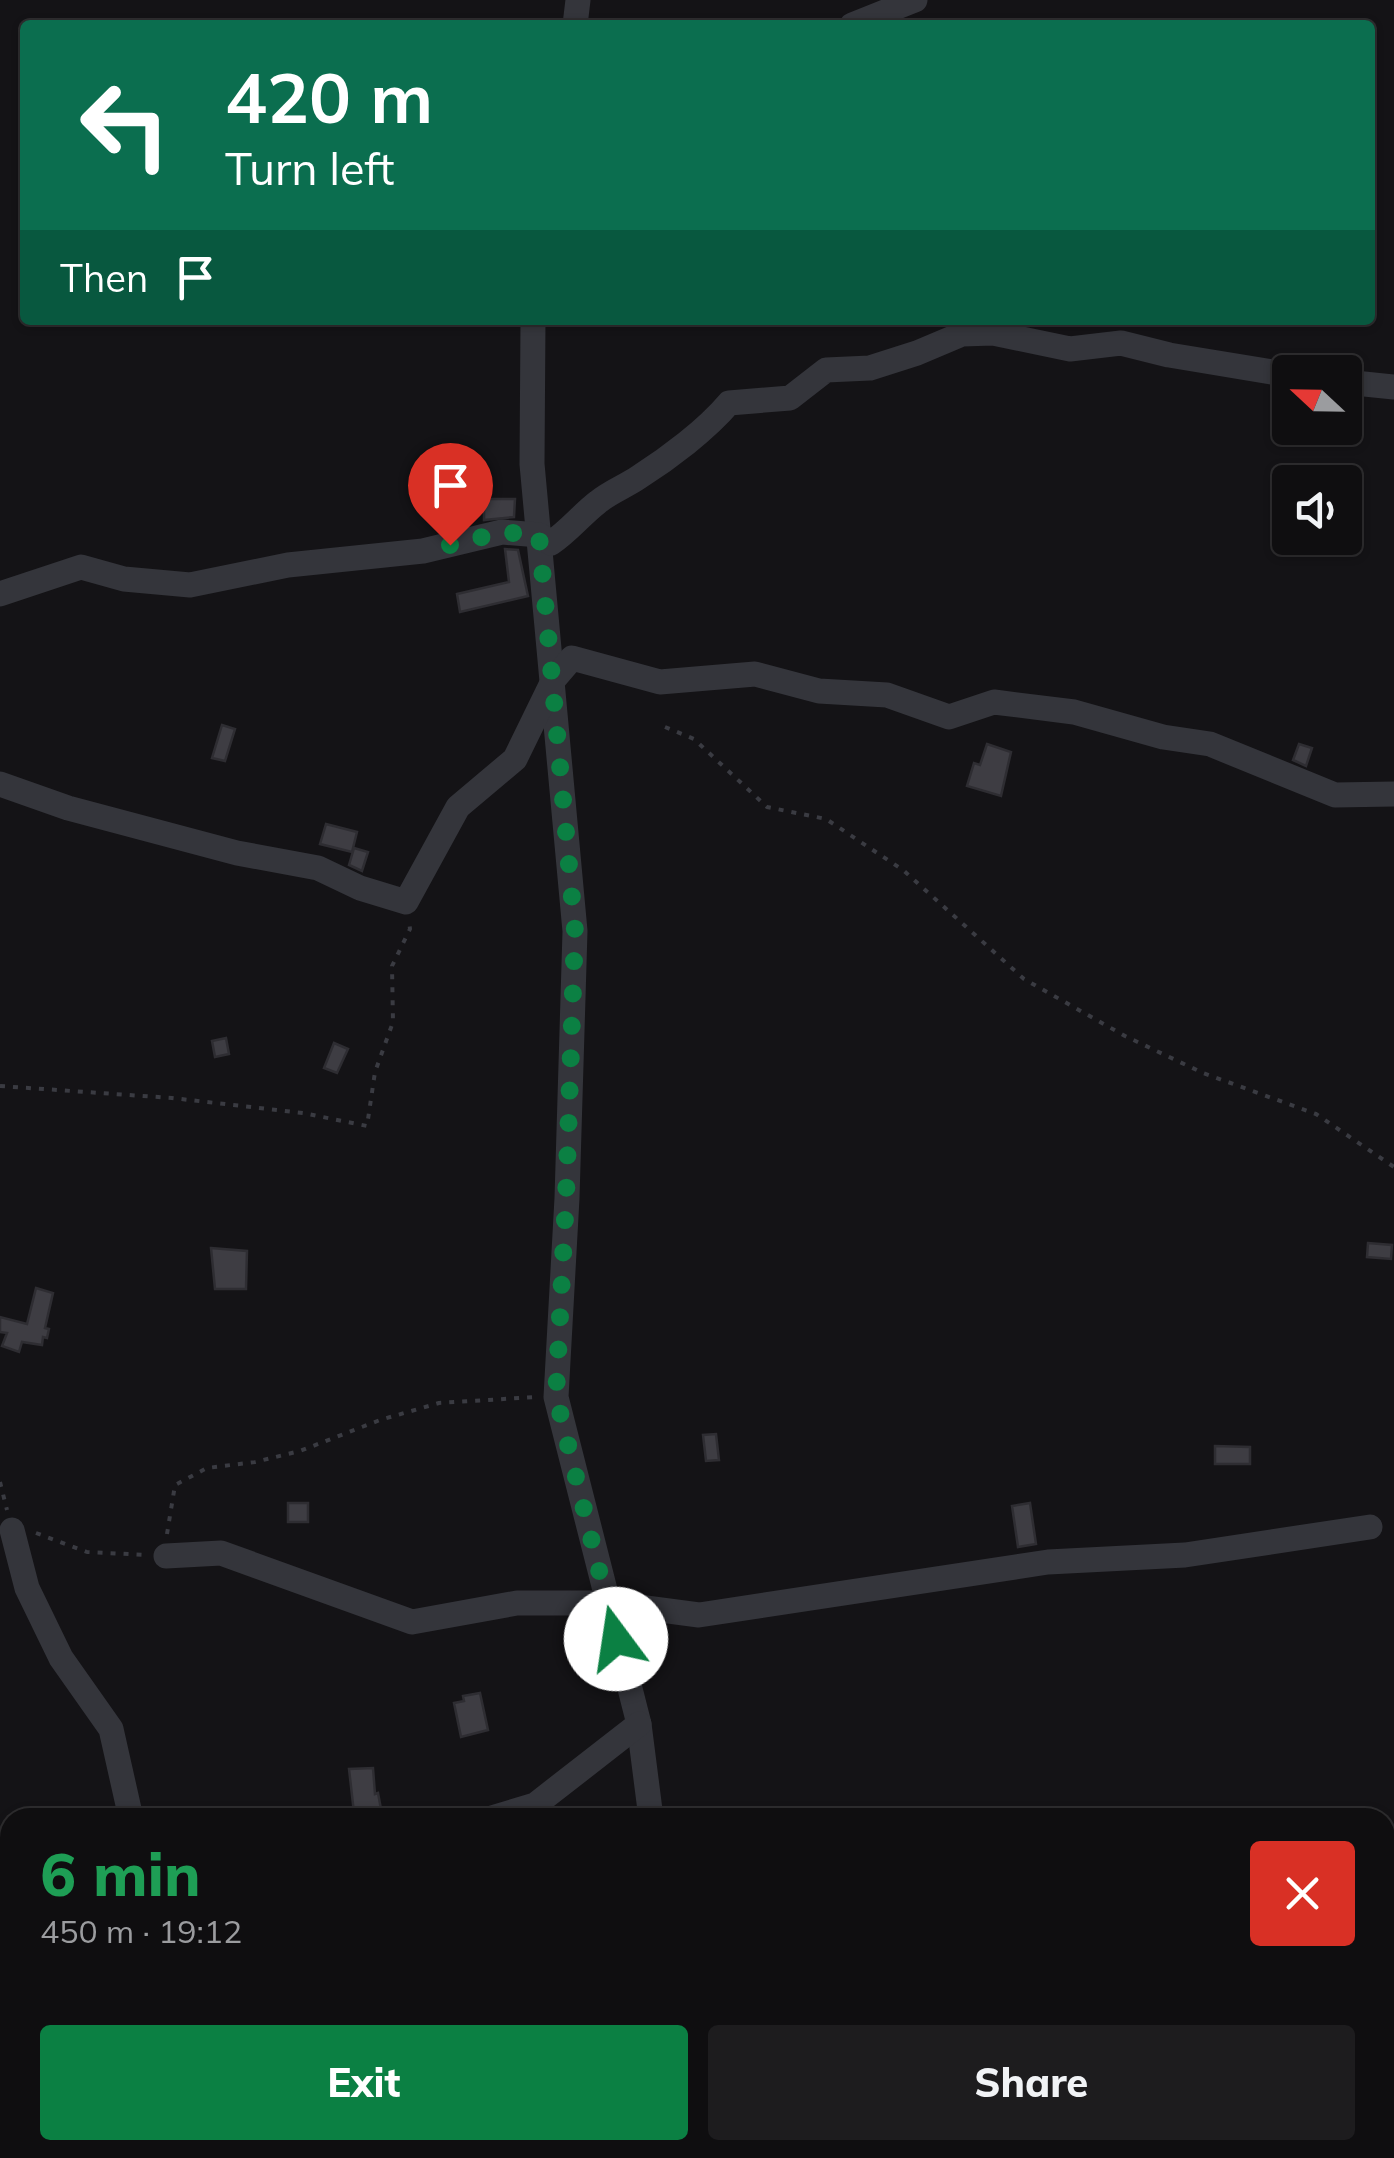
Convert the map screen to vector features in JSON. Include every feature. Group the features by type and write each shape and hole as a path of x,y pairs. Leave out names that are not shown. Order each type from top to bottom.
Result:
{"street":[{"path":"865,20 915,0"},
{"path":"533,325 532,464 575,931 556,1396 639,1724 650,1808"},
{"path":"0,594 81,567 124,579 190,585 288,565 424,551 502,532 539,535 551,543 598,501 641,476 709,427 729,403 790,398 826,370 870,368 962,334 993,333 1070,349 1120,343 1272,372"},
{"path":"1362,384 1394,387"},
{"path":"0,784 68,808 237,853 308,865 360,888 406,902 458,807 515,759 554,679 572,658 660,682 755,674 819,691 887,696 949,717 994,702 1058,710 1164,737 1210,744 1335,794 1394,794"},
{"path":"166,1556 220,1553 412,1622 517,1603 608,1604 699,1615 1048,1562 1185,1555 1370,1526"},
{"path":"12,1530 27,1588 60,1658 112,1729 129,1808"},
{"path":"525,1808 535,1805 639,1724"}],"path":[{"path":"665,727 694,739 767,807 826,819 902,870 1024,979 1125,1036 1203,1073 1316,1114 1394,1167"},
{"path":"0,1086 156,1096 303,1113 367,1126 375,1072 393,1022 392,966 410,929 406,902"},
{"path":"0,1482 12,1530 34,1532 87,1552 166,1556 175,1484 207,1468 300,1451 380,1420 440,1403 556,1396"}],"building":[{"path":"484,499 515,499 514,517 484,520"},
{"path":"505,549 518,550 528,596 460,612 457,594 509,582"},
{"path":"222,725 235,729 225,761 212,758"},
{"path":"987,744 1011,752 1001,796 967,786 974,763 980,765"},
{"path":"1299,744 1312,748 1306,766 1293,760"},
{"path":"326,824 357,832 352,852 320,844"},
{"path":"354,848 368,852 362,871 349,865"},
{"path":"226,1038 229,1054 215,1057 212,1041"},
{"path":"334,1043 348,1049 337,1073 324,1068"},
{"path":"1368,1243 1392,1245 1391,1259 1367,1257"},
{"path":"211,1248 247,1251 246,1289 215,1289"},
{"path":"36,1288 53,1293 45,1328 49,1329 47,1338 43,1337 42,1345 22,1342 19,1352 2,1346 7,1333 0,1332 0,1317 27,1324"},
{"path":"716,1434 719,1460 706,1461 703,1435"},
{"path":"1215,1446 1250,1447 1250,1464 1215,1464"},
{"path":"288,1503 308,1503 308,1522 288,1522"},
{"path":"1030,1503 1036,1544 1018,1547 1012,1506"},
{"path":"480,1693 488,1730 461,1737 454,1703 464,1701 463,1696"},
{"path":"373,1768 375,1794 378,1793 381,1808 353,1808 349,1769"}],"route":[{"path":"450,545 502,532 539,535 575,931 556,1396 616,1639"}]}
